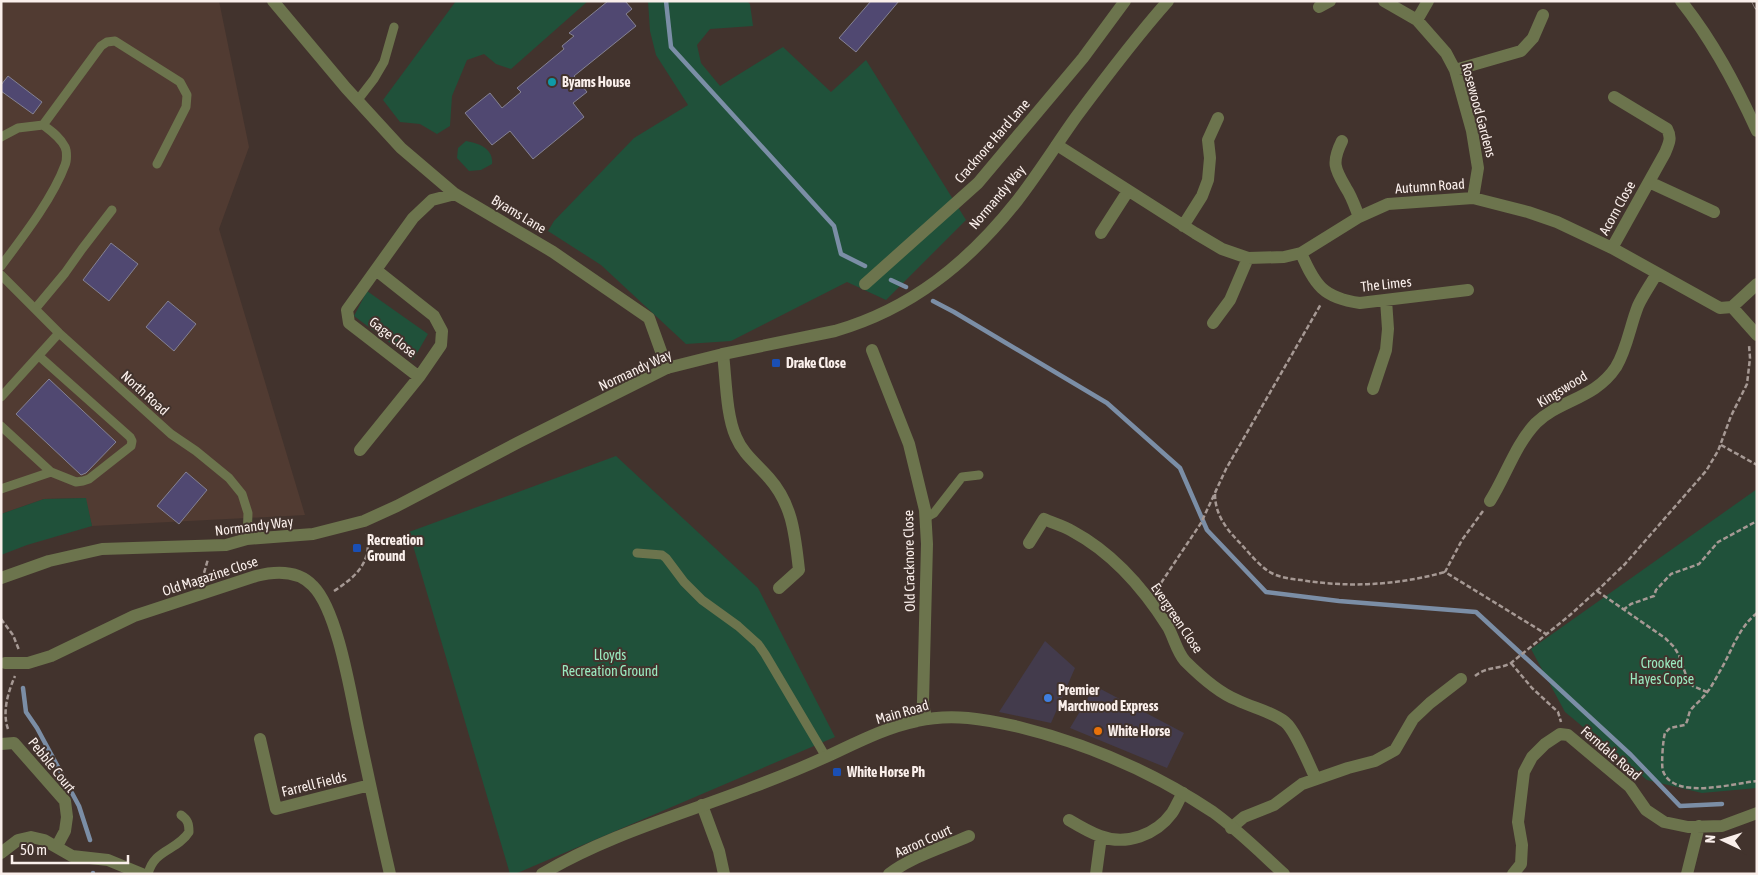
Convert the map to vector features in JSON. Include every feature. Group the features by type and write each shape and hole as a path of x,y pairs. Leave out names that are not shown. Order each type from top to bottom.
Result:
{"street":[{"name":"Byams Lane","path":"273,1 357,101 401,148 455,194 553,252 648,318 667,368"},
{"name":"Cracknore Hard Lane","path":"865,284 978,183 1083,58 1125,1"},
{"name":"Normandy Way","path":"1,578 49,560 102,549 226,545 248,539 313,534 364,521 667,368 723,354 813,337 852,326 892,310 910,300 948,273 983,239 1016,202 1144,29 1168,1"},
{"name":"Rosewood Gardens","path":"1384,1 1417,20 1446,53 1455,70 1472,131 1478,168 1473,198"},
{"path":"1417,20 1428,1"},
{"path":"1681,1 1692,14 1719,57 1757,131"},
{"path":"1455,70 1521,51 1533,38 1543,15"},
{"name":"Acorn Close","path":"1612,248 1670,143 1670,135 1667,129 1614,97"},
{"path":"1183,226 1202,196 1208,180 1210,158 1208,140 1218,118"},
{"path":"1342,142 1336,153 1335,165 1338,176 1352,199 1359,217"},
{"name":"Autumn Road","path":"1057,145 1183,226 1222,249 1248,258 1284,257 1301,253 1359,217 1388,204 1473,198 1557,222 1612,248 1714,306 1720,308 1732,307"},
{"name":"Acorn Close","path":"1649,182 1714,212"},
{"path":"1101,233 1128,191"},
{"name":"Gage Close","path":"420,377 349,323 347,310 413,218 432,200 455,194"},
{"path":"1301,253 1316,284 1328,294"},
{"path":"1213,323 1230,300 1248,258"},
{"name":"Gage Close","path":"360,450 420,377 441,345 442,331 434,316 376,270"},
{"name":"Kingswood","path":"1490,501 1498,489 1516,451 1536,422 1550,412 1586,395 1616,367 1624,351 1639,305 1657,273"},
{"path":"1753,332 1732,307 1757,284"},
{"name":"The Limes","path":"1328,294 1343,301 1360,303 1468,290"},
{"path":"1373,389 1386,350 1388,328 1386,300"},
{"name":"Old Cracknore Close","path":"872,350 909,444 926,518 923,702 926,720"},
{"path":"723,354 729,406 735,435 751,461 770,479 786,505 794,527 799,570 779,588"},
{"name":"Evergreen Close","path":"1029,543 1044,519 1072,530 1102,550 1127,573 1149,601 1168,628 1184,659 1207,680 1235,700 1266,711 1286,723 1299,743 1316,779"},
{"name":"Old Magazine Close","path":"5,663 33,662 51,656 134,616 256,576 279,572 299,576 307,580 322,597 333,624 344,664 390,874"},
{"path":"1231,828 1244,817 1274,805 1302,784 1375,761 1395,750 1413,720 1430,703 1460,679"},
{"name":"Main Road","path":"542,874 604,842 750,788 897,726 948,717 969,717 1055,736 1116,759 1183,793 1215,814 1284,874"},
{"name":"Ferndale Road","path":"1512,874 1521,864 1522,845 1518,822 1524,772 1532,757 1545,744 1560,734 1568,736 1608,768 1630,787 1646,810 1664,822 1688,827 1722,826 1757,813"},
{"name":"Farrell Fields","path":"260,739 276,809 370,785"},
{"name":"Pebble Court","path":"1,744 14,743 65,801 67,817 65,831 56,846"},
{"path":"1069,820 1101,837 1125,840 1143,836 1162,824 1171,814 1183,793"},
{"path":"702,806 719,851 724,874"},
{"path":"1687,874 1698,826"},
{"name":"Aaron Court","path":"889,874 922,854 969,836"},
{"path":"1096,874 1101,837"},
{"path":"1,853 18,840 31,838 44,840 72,856 108,860 142,874"}],"lane":[{"path":"357,101 384,62 394,27"},
{"path":"43,126 100,46 106,42 115,41 180,82 187,95 186,107 157,164"},
{"path":"1,137 18,128 43,126 53,132 65,147 66,163 54,188 1,266"},
{"path":"35,309 65,274 82,248 112,210"},
{"name":"North Road","path":"1,275 59,333 171,434 196,451 229,478 242,494 248,513 248,539"},
{"path":"1,398 59,333"},
{"path":"1,426 51,472 76,482 89,479 131,446 132,441 130,437 39,356"},
{"path":"1,489 51,472"},
{"path":"926,518 934,513 962,478 979,475"},
{"path":"637,553 666,558 684,582 702,600 738,626 758,644 826,757"},
{"path":"148,874 155,858 179,843 189,832 186,818 181,814"}],"path":[{"path":"1149,601 1192,538 1244,438 1316,311 1328,294"},
{"path":"1460,679 1467,681 1485,669 1504,667 1511,663 1597,591 1625,564 1689,492 1706,471 1720,445 1731,416 1747,384 1750,358 1748,338 1753,332"},
{"path":"1720,445 1757,465"},
{"path":"1215,493 1220,520 1268,571 1283,578 1316,583 1363,584 1418,579 1445,572 1546,634"},
{"path":"1445,572 1462,540 1490,501"},
{"path":"322,597 362,568 365,562 368,538 364,521"},
{"path":"1623,610 1630,604 1654,596 1656,590 1671,574 1699,564 1718,542 1757,521"},
{"path":"200,594 210,546"},
{"path":"1597,591 1665,638 1679,655 1687,678 1692,686 1707,692"},
{"path":"1757,613 1749,619 1736,638 1730,653 1707,692 1690,711 1689,719 1685,726 1670,728 1665,733 1662,770 1669,781 1692,788 1718,788 1757,781"},
{"path":"1,619 18,645 21,663 10,689 5,712 6,724 14,743"},
{"path":"1511,663 1532,688 1558,712 1562,725 1560,734"}],"shaded area":[{"path":"1,1 219,1 249,147 219,229 305,515 92,526 85,498 44,499 1,514"},
{"path":"1045,641 1075,668 1051,723 999,712"},
{"path":"1095,686 1184,733 1167,768 1070,728"}],"green space":[{"path":"456,1 588,1 511,69 496,64 484,54 467,60 452,96 450,126 437,134 420,124 400,122 383,100"},
{"path":"648,1 747,1 750,4 753,26 710,29 697,45 701,63 720,86 783,47 831,92 866,60 966,220 886,300 847,282 731,341 686,344 601,265 548,231 554,221 634,138 688,105 656,55 650,31"},
{"path":"466,141 476,143 485,148 491,154 492,164 481,170 469,171 457,158 458,148"},
{"path":"367,291 428,334 413,360 354,316"},
{"name":"Lloyds Recreation Ground","path":"616,456 758,588 835,737 515,874 510,874 409,532"},
{"name":"Crooked Hayes Copse","path":"1757,489 1757,788 1702,793 1647,780 1565,712 1531,649"},
{"path":"86,498 92,526 27,545 1,555 1,514 44,499"}],"building":[{"name":"Byams House","path":"608,1 625,1 632,9 626,14 636,26 574,76 587,92 573,103 584,117 533,159 510,131 492,145 465,113 490,93 502,108 521,92 517,88 564,49 562,46 574,36 569,33"},
{"path":"871,1 899,1 856,52 839,38"},
{"path":"8,76 42,102 33,114 1,91 1,85"},
{"path":"111,243 138,264 109,301 83,280"},
{"path":"168,301 196,324 174,351 146,327"},
{"path":"49,379 116,442 86,473 81,475 16,414"},
{"path":"186,472 207,490 179,524 157,506"}],"waterway":[{"path":"666,1 671,47 834,226 841,254 865,266"},
{"path":"891,280 906,287"},
{"path":"933,301 1107,403 1180,468 1207,530 1266,592 1339,601 1476,612 1631,755 1680,806 1722,804"},
{"path":"23,688 26,712 37,728 79,806 90,840"}],"railway":[{"path":"1754,1 1757,7"}],"place":[{"name":"Byams House","path":"552,82"},
{"name":"Drake Close","path":"776,363"},
{"name":"Recreation Ground","path":"357,548"},
{"name":"Premier Marchwood Express","path":"1048,698"},
{"name":"White Horse","path":"1098,731"},
{"name":"White Horse Ph","path":"837,772"}]}
